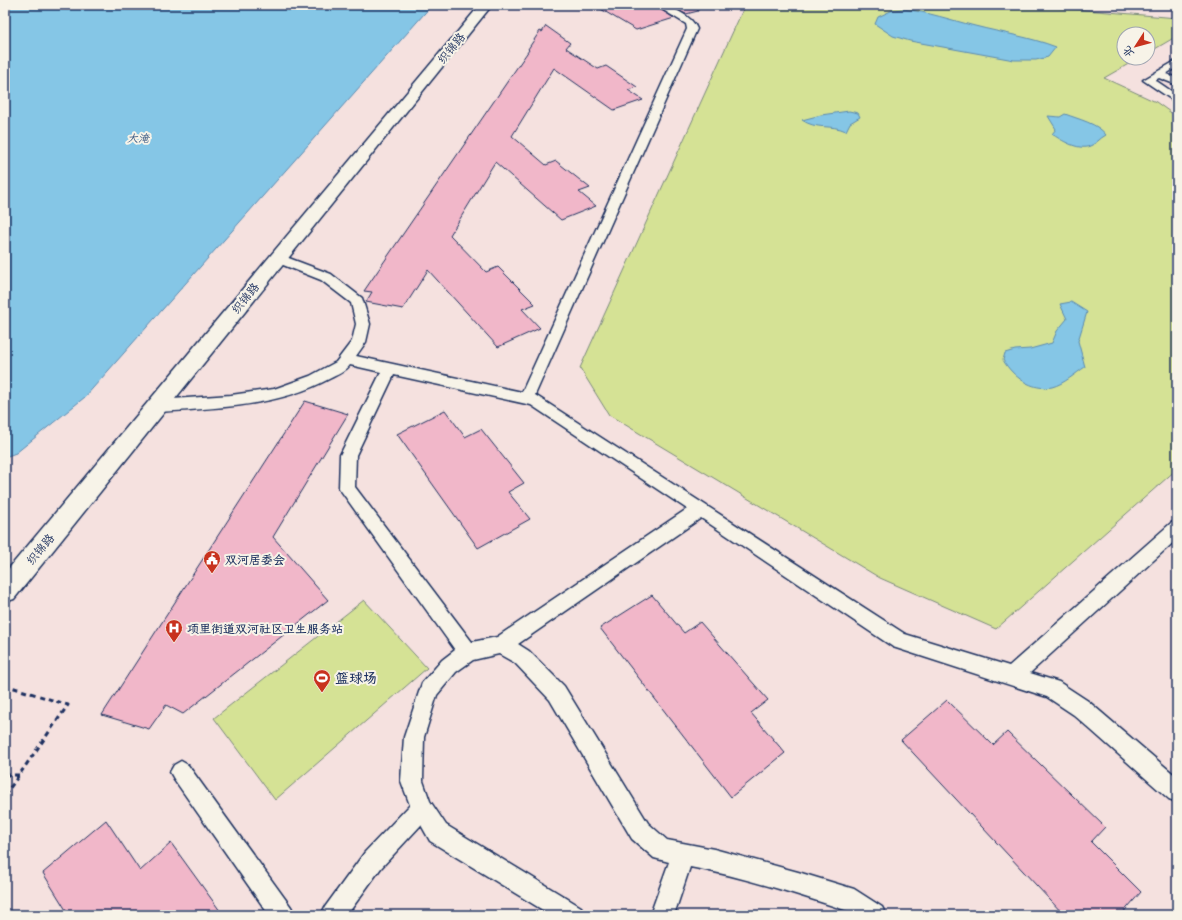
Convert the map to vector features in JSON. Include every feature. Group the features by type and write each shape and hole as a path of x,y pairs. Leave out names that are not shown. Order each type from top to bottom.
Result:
{"street":[{"name":"织锦路","path":"5,592 486,5"}],"lane":[{"path":"526,399 692,29 690,23 659,5"},
{"path":"1177,63 1148,80 1177,100"},
{"path":"1158,74 1177,82"},
{"path":"158,406 231,401 275,394 315,380 340,366 346,359 359,342 363,324 357,301 326,277 278,258"},
{"path":"346,359 535,400 900,641 1052,689 1081,708 1177,791"},
{"path":"390,369 348,455 347,488 468,652"},
{"path":"573,915 438,833 422,808 412,781 414,737 429,690 449,666 468,652 501,645 700,510"},
{"path":"1012,676 1175,533"},
{"path":"501,645 522,657 557,693 640,831 662,850 714,860 826,892 854,901 874,915"},
{"path":"181,772 283,915"},
{"path":"333,915 373,860 422,808"},
{"path":"662,915 683,854"}],"path":[{"path":"5,686 68,705 5,795"},
{"path":"5,775 19,775"}],"green space":[{"path":"745,5 1029,5 1177,18 1177,36 1156,48 1156,26 1116,26 1116,66 1125,66 1104,78 1156,102 1177,117 1177,469 996,629 880,578 609,415 580,368"},
{"name":"篮球场","path":"364,600 427,668 275,800 214,718"}],"water":[{"name":"大淹","path":"5,5 432,5 85,397 16,453 5,457"},
{"path":"903,9 930,14 1056,47 1048,57 1036,60 1014,60 910,41 893,36 875,24 878,17 893,10"},
{"path":"849,111 858,113 860,117 850,123 846,131 813,125 802,120 821,115"},
{"path":"1065,114 1093,125 1103,131 1106,135 1092,145 1085,147 1075,146 1065,142 1052,134 1056,129 1048,116 1060,117"},
{"path":"1071,302 1087,312 1078,341 1085,367 1056,386 1045,388 1030,385 1018,377 1007,366 1003,360 1005,353 1015,350 1030,349 1052,343 1057,331 1067,319 1060,304"}],"building":[{"path":"594,5 654,5 674,18 636,30"},
{"path":"666,5 697,5 698,11 686,14"},
{"path":"546,26 570,43 566,48 598,69 606,66 637,87 628,90 643,100 614,110 554,68 512,136 546,165 556,161 590,188 579,192 596,206 561,220 495,162 450,235 486,272 498,267 535,304 522,309 540,328 498,347 428,270 403,309 366,302 372,292 364,291 529,50 528,49 540,31 542,32"},
{"path":"305,401 348,414 273,537 328,600 183,714 166,705 149,729 102,715"},
{"path":"445,410 465,437 481,429 524,483 508,492 530,519 478,548 397,434"},
{"path":"652,595 684,633 700,622 768,700 751,713 785,753 731,797 600,628"},
{"path":"947,700 993,745 1007,732 1105,827 1091,842 1141,892 1121,915 1064,915 901,740"},
{"path":"106,820 140,871 171,843 223,915 69,915 43,873"}],"place":[{"name":"双河居委会","path":"212,574"},
{"name":"项里街道双河社区卫生服务站","path":"174,643"},
{"name":"篮球场","path":"322,693"}]}
